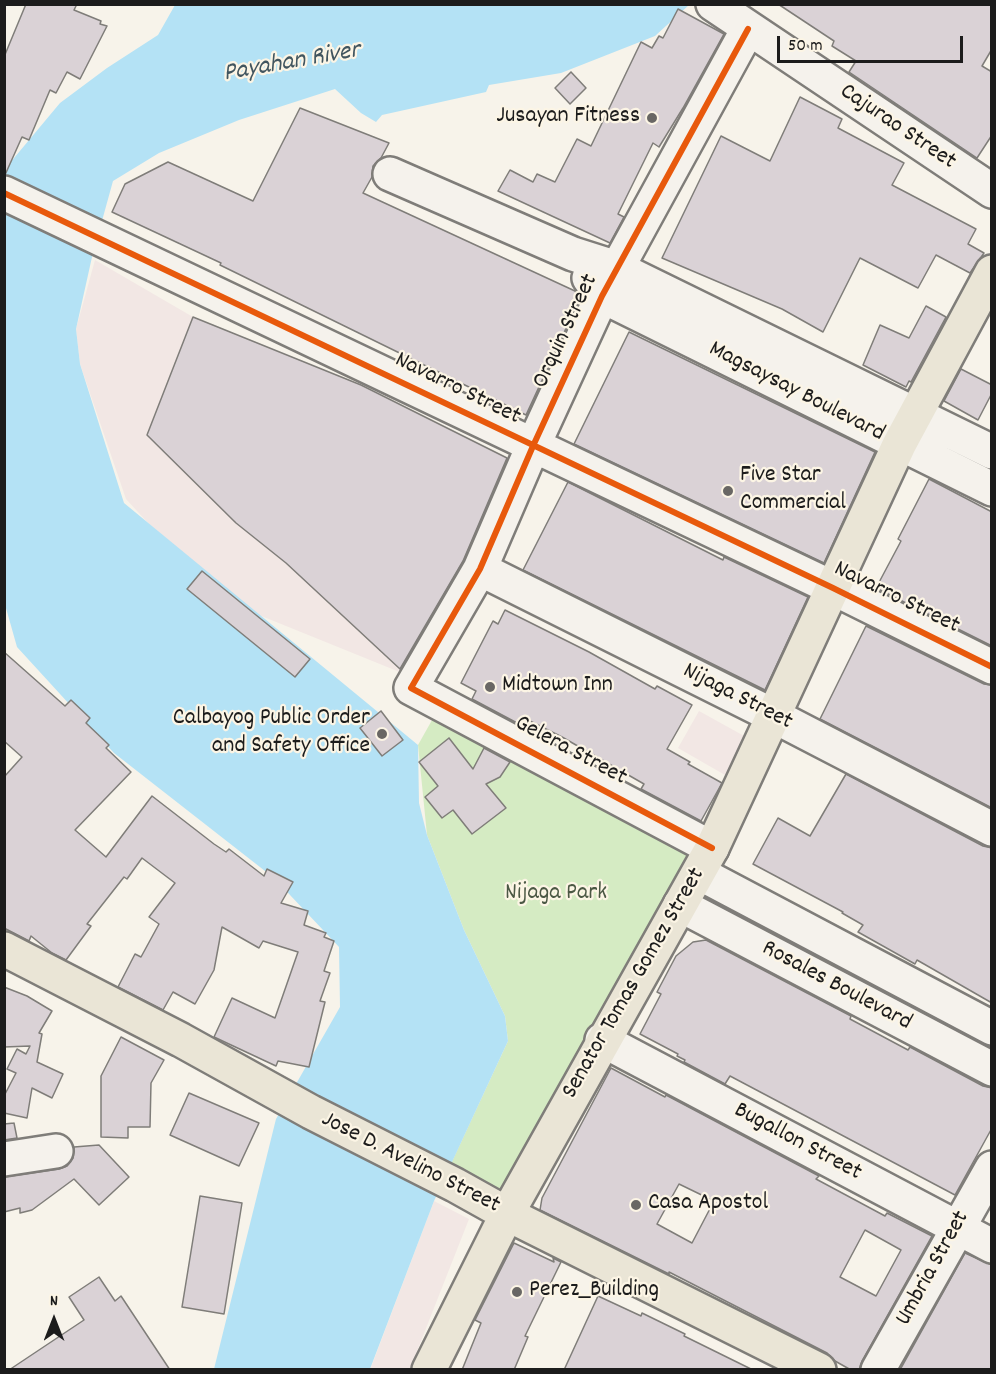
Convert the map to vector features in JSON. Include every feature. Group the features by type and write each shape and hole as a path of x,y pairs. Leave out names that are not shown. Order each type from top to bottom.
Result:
{"main road":[{"name":"Senator Tomas Gomez Street","path":"429,1370 507,1214 602,1040 705,861 899,445 992,273"},
{"name":"Jose D. Avelino Street","path":"4,949 181,1040 258,1084 507,1214 819,1370"}],"street":[{"name":"Cajurao Street","path":"733,18 992,191"},
{"name":"Orquin Street","path":"411,688 480,569 533,446 733,18"},
{"path":"390,174 573,254 610,282"},
{"name":"Navarro Street","path":"4,193 833,588 992,667"},
{"name":"Magsaysay Boulevard","path":"610,282 916,414 992,452"},
{"name":"Magsaysay Boulevard","path":"610,282 899,445 992,489"},
{"name":"Nijaga Street","path":"480,569 774,716 992,829"},
{"name":"Gelera Street","path":"411,688 705,861"},
{"name":"Rosales Boulevard","path":"705,861 992,1028"},
{"name":"Rosales Boulevard","path":"680,905 992,1069"},
{"name":"Bugallon Street","path":"602,1040 992,1246"},
{"path":"4,1159 56,1151"},
{"name":"Umbria Street","path":"878,1370 992,1168"}],"shaded area":[{"path":"95,260 193,317 361,385 522,465 407,675 254,613 149,524 126,499 80,364 76,329"},
{"path":"699,711 746,737 725,775 678,748"},
{"path":"434,1201 469,1219 410,1369 370,1370"}],"green space":[{"name":"Nijaga Park","path":"436,713 691,856 505,1193 449,1168 508,1041 505,1016 464,930 427,835 418,745"}],"water":[{"name":"Payahan River","path":"175,5 689,5 655,36 561,73 489,85 486,92 382,115 376,122 361,113 335,89 239,120 159,153 113,181 92,257 76,329 80,364 124,503 418,745 419,803 427,835 464,930 505,1016 508,1041 434,1201 370,1369 214,1369 276,1119 340,1007 339,947 274,878 114,753 17,647 4,601 4,170 60,103 107,68 158,35"}],"building":[{"path":"26,4 77,4 74,10 101,21 100,24 107,26 80,79 67,72 56,93 50,90 29,140 22,137 5,175 4,57"},
{"path":"778,4 992,4 992,49 982,66 992,72 992,135 977,158 849,72 856,61 832,46 834,41"},
{"path":"678,9 724,34 659,147 653,143 618,214 624,217 610,243 498,191 510,170 533,182 537,174 555,182 577,139 591,146 641,42 652,48 659,36 663,38"},
{"path":"571,72 586,88 570,104 555,88"},
{"path":"800,97 842,119 838,128 904,163 892,185 976,229 968,244 984,253 970,273 936,255 918,288 860,258 823,332 782,309 662,258 721,136 770,161"},
{"path":"300,108 389,143 381,158 373,166 372,177 363,193 575,291 580,298 526,415 220,265 221,263 112,212 125,184 168,162 253,201"},
{"path":"926,306 946,317 911,382 909,381 906,387 863,365 880,325 909,338"},
{"path":"193,317 361,385 507,458 463,561 400,669 286,563 236,523 147,435"},
{"path":"629,332 875,452 824,563 574,444"},
{"path":"961,369 992,385 992,393 978,420 944,401"},
{"path":"929,479 992,512 992,646 876,588 901,541 898,539"},
{"path":"568,482 723,560 724,557 808,597 765,690 523,570"},
{"path":"202,571 310,659 295,677 187,589"},
{"path":"505,610 589,652 655,689 657,686 692,705 667,749 722,783 701,821 641,789 644,784 562,737 522,717 519,724 472,699 476,691 461,683 493,621 498,624"},
{"path":"866,626 984,684 992,685 992,808 820,719"},
{"path":"4,652 65,706 71,700 90,718 86,723 109,745 106,748 131,772 75,830 106,857 152,796 214,844 226,852 229,849 264,876 267,869 293,882 281,903 308,911 304,925 326,933 324,937 334,941 324,971 330,973 320,1001 325,1002 309,1067 278,1061 276,1066 214,1037 232,998 275,1018 298,952 263,941 259,948 222,927 214,970 195,1004 173,992 163,1010 118,987 135,954 141,957 159,924 149,917 175,883 142,858 127,879 124,877 87,924 91,926 66,960 52,953 31,936 29,941 4,928 4,777 22,757 4,741"},
{"name":"Calbayog Public Order and Safety Office","path":"381,711 403,740 382,756 360,728"},
{"path":"449,738 473,769 484,748 510,762 500,777 486,784 506,808 472,834 453,810 442,818 425,797 438,786 419,762"},
{"path":"846,774 983,846 992,848 992,1003 917,960 915,964 858,932 863,925 843,912 753,864 778,818 810,836"},
{"path":"706,940 851,1016 850,1019 908,1050 910,1047 983,1086 992,1088 992,1128 955,1195 730,1076 725,1084 684,1062 685,1060 677,1056 678,1054 640,1034 661,994 657,992 676,956 693,942"},
{"path":"4,987 27,996 52,1011 39,1033 42,1034 37,1062 63,1074 52,1098 32,1088 27,1118 4,1113 4,1096 16,1073 7,1069 17,1049 26,1054 30,1046 4,1047"},
{"path":"121,1037 164,1060 151,1083 150,1127 128,1127 128,1138 101,1137 101,1076"},
{"path":"611,1068 819,1176 816,1179 885,1216 887,1213 932,1236 859,1370 851,1370 835,1361 827,1353 669,1272 669,1274 540,1210 542,1198","holes":["679,1184 714,1201 692,1243 657,1224","865,1230 901,1250 876,1296 840,1277"]},
{"path":"189,1093 259,1123 239,1166 170,1135"},
{"path":"14,1123 17,1138 4,1140 4,1124"},
{"path":"99,1145 129,1177 99,1205 74,1179 32,1210 20,1213 20,1208 4,1212 4,1177 59,1169 67,1166 73,1158 74,1147"},
{"path":"200,1196 242,1203 224,1314 182,1307"},
{"name":"Perez_Building","path":"514,1243 554,1262 553,1258 561,1262 525,1336 528,1337 514,1370 462,1370 481,1323 475,1320"},
{"path":"965,1253 992,1265 992,1370 900,1370"},
{"path":"99,1277 115,1301 121,1296 170,1370 9,1370 84,1320 69,1297"},
{"path":"598,1296 641,1316 642,1313 753,1370 564,1370"}],"cycle path":[{"path":"712,848 411,688 480,569 602,296 748,29"},
{"path":"4,193 833,588 992,667"}],"place":[{"name":"Jusayan Fitness","path":"652,118"},
{"name":"Five Star Commercial","path":"728,491"},
{"name":"Midtown Inn","path":"490,687"},
{"name":"Calbayog Public Order and Safety Office","path":"382,734"},
{"name":"Casa Apostol","path":"636,1205"},
{"name":"Perez_Building","path":"517,1292"}]}
